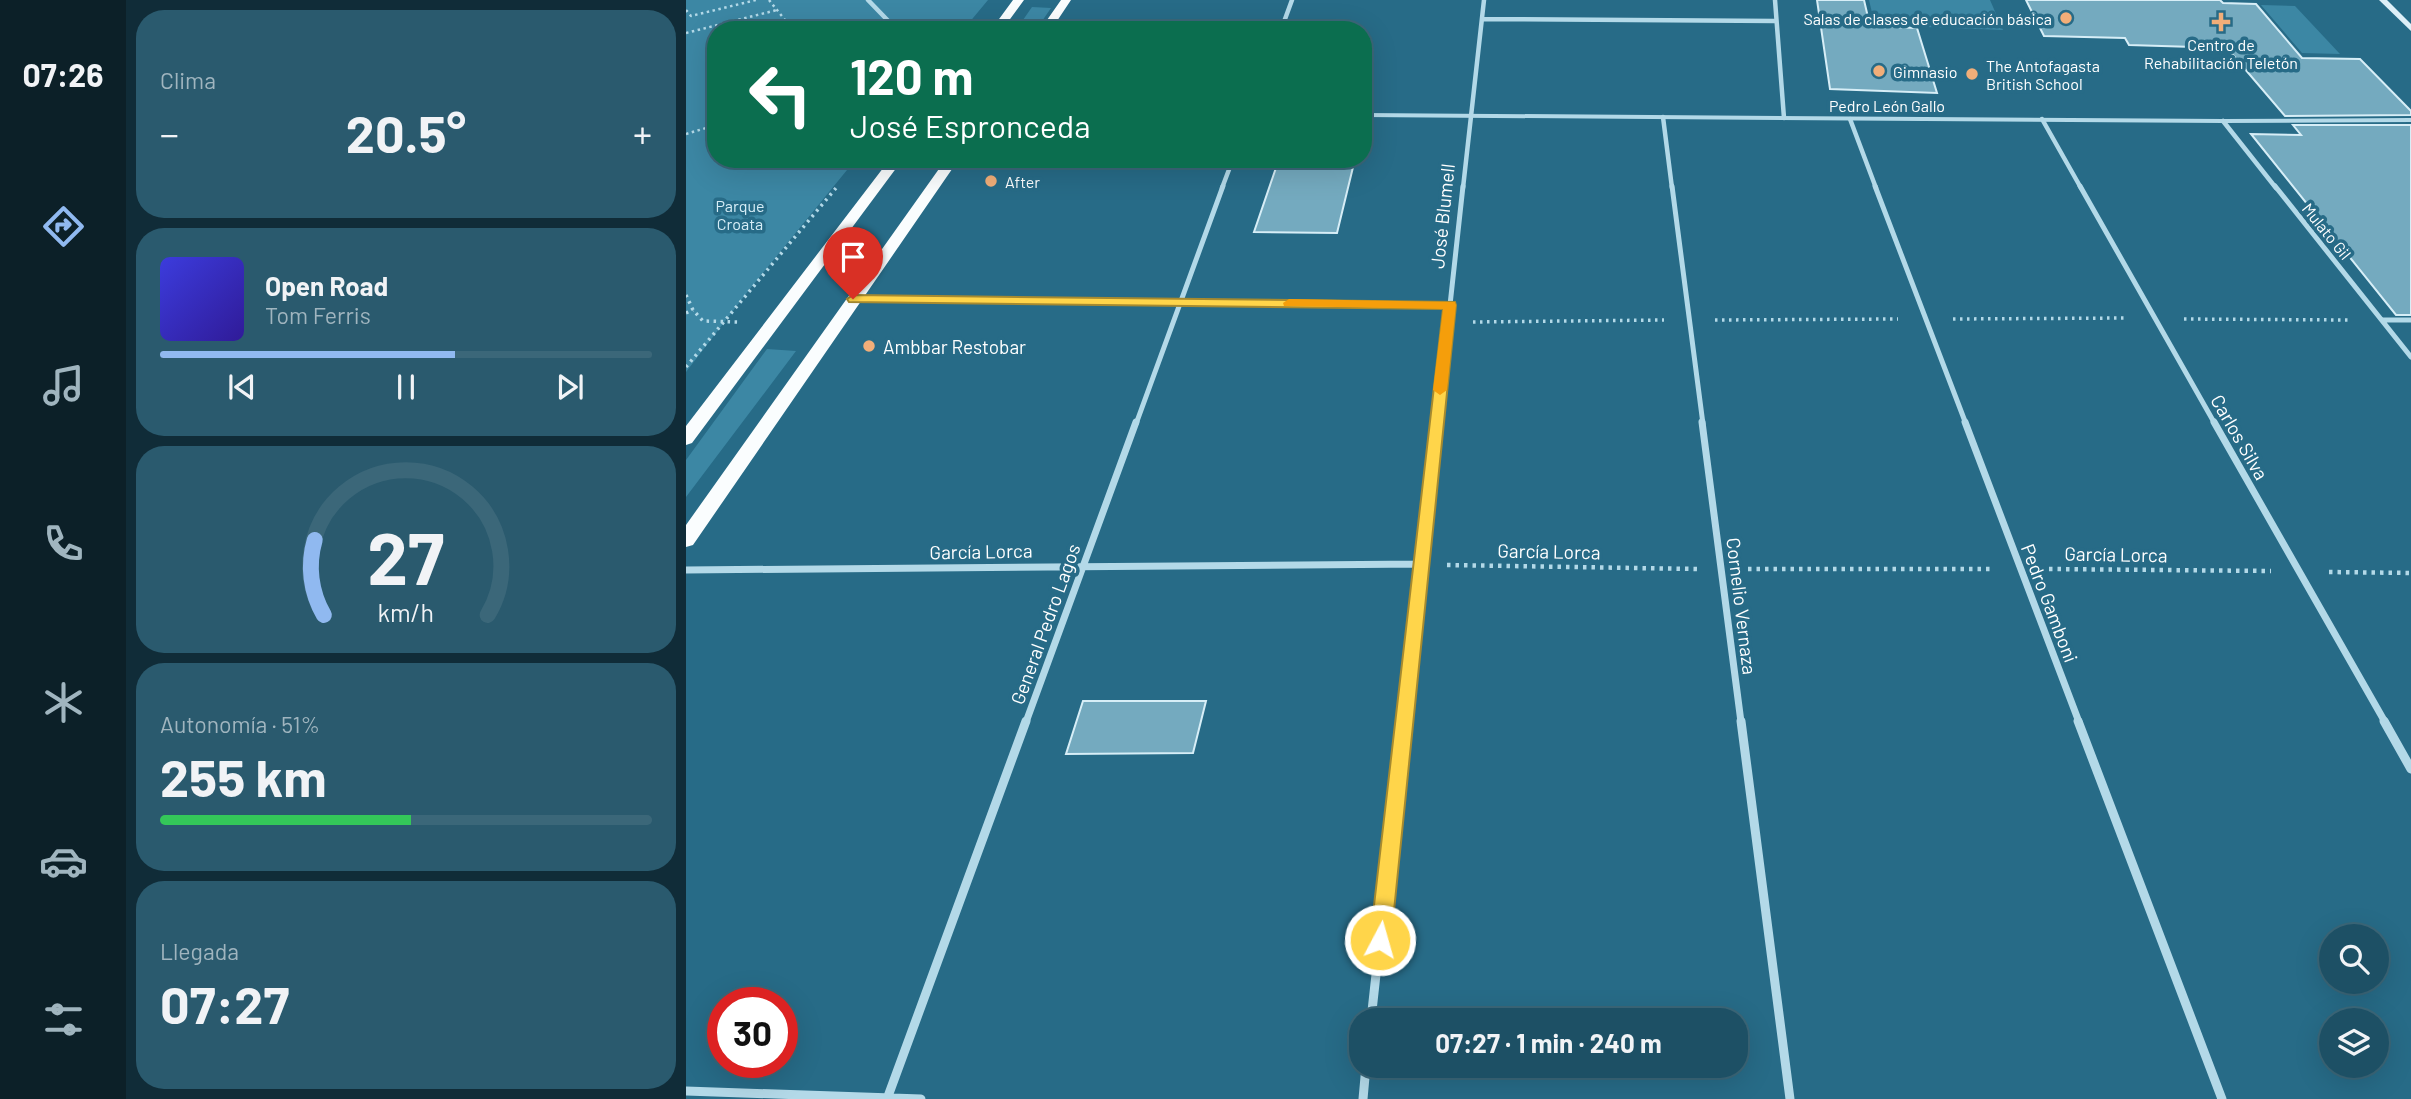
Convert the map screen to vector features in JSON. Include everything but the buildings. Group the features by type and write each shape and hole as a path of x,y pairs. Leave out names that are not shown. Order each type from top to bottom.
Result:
{"highway":[{"path":"1003,21 1019,0"},
{"path":"1051,21 1066,0"},
{"path":"686,439 890,168"},
{"path":"686,540 947,168"}],"main road":[{"path":"2383,0 2411,29"}],"street":[{"path":"868,0 888,21"},
{"path":"1284,21 1292,0"},
{"name":"José Blumell","path":"1372,1008 1484,0"},
{"path":"1775,0 1784,118"},
{"path":"1482,19 1775,21"},
{"name":"Pedro León Gallo","path":"1372,115 2411,120"},
{"name":"Cornelio Vernaza","path":"1663,117 1790,1099"},
{"name":"Pedro Gamboni","path":"1850,119 2222,1099"},
{"name":"Carlos Silva","path":"2042,119 2411,769"},
{"name":"Mulato Gil","path":"2223,121 2411,357"},
{"name":"General Pedro Lagos","path":"887,1098 1230,168"},
{"path":"853,299 1450,305"},
{"path":"2383,320 2411,320"},
{"name":"García Lorca","path":"686,570 1421,564"},
{"path":"1363,1099 1365,1078"},
{"path":"686,1091 920,1099"}],"path":[{"path":"686,9 691,16 756,0"},
{"path":"769,0 786,21"},
{"path":"733,21 777,10"},
{"path":"686,33 707,28"},
{"path":"686,134 707,128"},
{"path":"686,368 843,179"},
{"path":"686,295 693,310 703,321 771,324"},
{"path":"686,313 693,310"},
{"name":"García Lorca","path":"1421,564 1721,569 2020,568 2411,573"}],"green space":[{"name":"Parque Croata","path":"686,0 988,0 970,21 707,21 707,168 849,168 686,372"},
{"path":"1869,0 1990,0 2003,30 1875,25"},
{"path":"2261,5 2295,6 2340,54 2302,53"},
{"path":"1032,7 1051,8 1042,21 1022,21"},
{"path":"767,349 796,351 686,497 686,460"}],"slow traffic":[{"path":"1289,303 1450,305 1440,390"}],"place":[{"name":"Salas de clases de educación básica","path":"2066,18"},
{"name":"Centro de Rehabilitación Teletón","path":"2221,22"},
{"name":"Gimnasio","path":"1879,71"},
{"name":"The Antofagasta British School","path":"1972,74"},
{"name":"After","path":"991,181"},
{"name":"Ambbar Restobar","path":"869,346"}],"route":[{"path":"853,299 1450,305 1380,940"}]}
